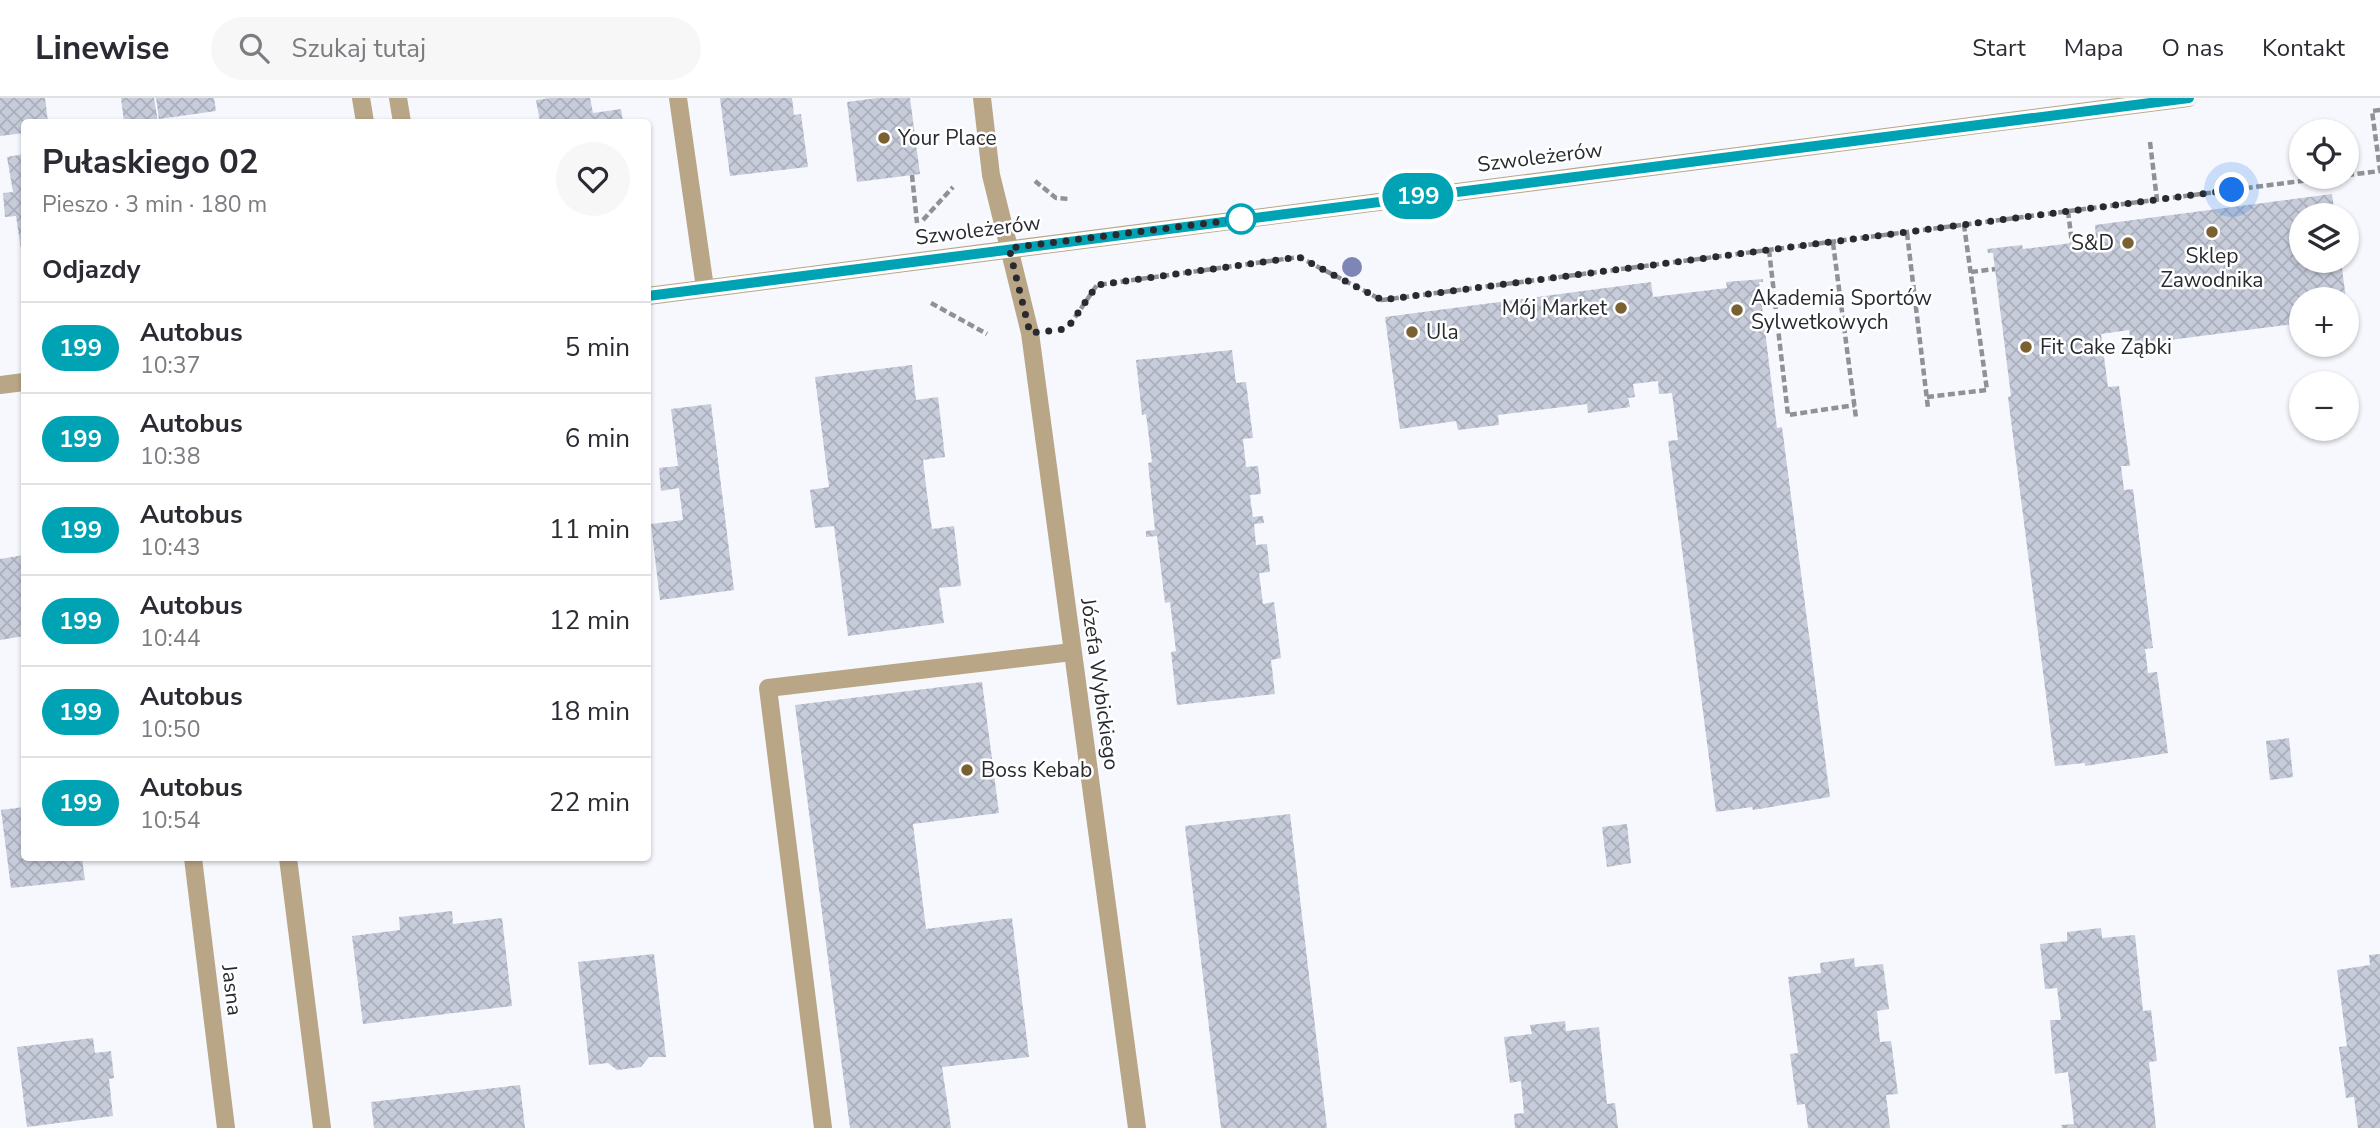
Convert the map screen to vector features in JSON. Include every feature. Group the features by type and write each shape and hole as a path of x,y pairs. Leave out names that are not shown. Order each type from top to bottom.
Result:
{"street":[{"path":"361,98 364,119"},
{"path":"398,98 401,119"},
{"path":"678,98 705,288"},
{"name":"Józefa Wybickiego","path":"982,98 991,175 1030,333 1137,1128"},
{"name":"Szwoleżerów","path":"651,296 2085,105 2189,98"},
{"path":"0,385 21,382"},
{"path":"823,1128 768,688 1072,652"},
{"name":"Jasna","path":"193,861 226,1128"},
{"path":"288,861 322,1128"}],"path":[{"path":"2359,173 2380,170 2372,111 2380,110"},
{"path":"2150,142 2157,200"},
{"path":"912,175 918,226"},
{"path":"923,304 933,303 994,338 1067,329 1097,285 1299,257 1382,300 2289,183"},
{"path":"2068,211 2072,243"},
{"path":"1927,397 1987,390 1964,225"},
{"path":"1907,233 1928,408"},
{"path":"1833,243 1856,418"},
{"path":"1769,250 1788,415 1855,405"},
{"path":"1970,272 1995,269"}],"building":[{"path":"0,98 45,98 48,119 21,119 21,133 0,136"},
{"path":"121,98 154,98 158,119 124,119"},
{"path":"156,98 214,98 216,111 159,119"},
{"path":"590,98 593,113 621,109 623,119 539,119 536,100"},
{"path":"720,98 792,98 794,115 801,114 808,167 730,176"},
{"path":"910,98 920,174 857,182 847,102"},
{"path":"21,155 21,249 16,216 5,217 3,193 13,192 7,157"},
{"path":"2332,194 2333,203 2289,203 2289,273 2343,273 2344,287 2289,287 2289,325 2131,345 2129,330 2101,334 2108,387 2119,386 2130,466 2121,466 2124,490 2133,489 2153,648 2145,649 2148,673 2157,672 2168,753 2085,766 2085,763 2055,766 2008,397 2011,396 1993,253 1988,253 1987,249 2022,245 2023,249 2096,240 2095,225"},
{"path":"1763,279 1763,282 1759,282 1777,428 1782,427 1830,797 1753,810 1752,807 1716,812 1668,441 1678,440 1672,393 1659,394 1658,381 1633,384 1635,397 1628,398 1630,407 1588,413 1587,404 1498,415 1499,425 1458,430 1456,421 1400,429 1385,317 1651,282 1653,297 1727,288 1726,282"},
{"path":"1232,350 1236,383 1246,382 1253,438 1243,439 1246,467 1258,466 1261,494 1250,495 1253,517 1263,516 1264,523 1254,524 1256,545 1267,544 1270,572 1259,573 1263,604 1274,602 1281,658 1271,660 1275,694 1177,705 1171,652 1176,651 1170,602 1165,603 1157,536 1146,537 1146,531 1155,530 1148,463 1152,462 1146,414 1142,415 1136,360"},
{"path":"912,365 916,400 938,397 945,457 923,460 927,494 932,529 954,526 961,586 939,588 944,623 848,636 834,526 815,528 810,490 829,487 815,377"},
{"path":"711,404 734,590 660,600 651,524 683,520 679,488 661,491 659,468 678,466 671,409"},
{"path":"21,556 21,636 0,640 0,559"},
{"path":"982,682 999,813 913,824 926,929 1012,918 1029,1057 942,1067 951,1128 850,1128 795,705"},
{"path":"2289,738 2293,777 2270,780 2266,741"},
{"path":"21,807 21,861 82,861 85,880 11,888 1,810"},
{"path":"1290,814 1327,1128 1221,1128 1185,826"},
{"path":"1627,824 1631,863 1607,867 1602,827"},
{"path":"452,911 453,924 502,918 512,1006 363,1024 352,936 400,930 399,917"},
{"path":"2101,928 2102,938 2135,935 2143,1011 2151,1010 2157,1061 2149,1062 2156,1128 2062,1128 2061,1125 2074,1124 2068,1072 2055,1074 2050,1020 2061,1020 2057,988 2045,989 2040,944 2067,941 2067,932"},
{"path":"654,954 666,1057 649,1057 641,1067 617,1070 608,1063 589,1065 578,962"},
{"path":"2380,954 2380,1128 2358,1128 2354,1097 2346,1098 2339,1047 2347,1046 2337,970 2370,965 2369,955"},
{"path":"1854,958 1855,967 1883,964 1889,1009 1877,1011 1880,1042 1891,1041 1898,1094 1886,1095 1890,1128 1808,1128 1805,1104 1797,1105 1790,1054 1798,1053 1788,977 1821,973 1820,963"},
{"path":"1565,1021 1566,1031 1599,1027 1607,1104 1615,1103 1618,1128 1515,1128 1514,1114 1524,1113 1521,1081 1510,1083 1504,1037 1532,1034 1530,1025"},
{"path":"93,1038 95,1053 111,1051 114,1078 109,1079 113,1116 27,1127 17,1047"},
{"path":"520,1085 525,1128 374,1128 371,1102"}],"bus line":[{"name":"199","path":"651,296 2189,98"}],"place":[{"name":"Your Place","path":"884,138"},
{"name":"Sklep Zawodnika","path":"2212,232"},
{"name":"S&D","path":"2128,243"},
{"name":"Mój Market","path":"1621,308"},
{"name":"Akademia Sportów Sylwetkowych","path":"1737,310"},
{"name":"Ula","path":"1412,332"},
{"name":"Fit Cake Ząbki","path":"2026,347"},
{"name":"Boss Kebab","path":"967,770"}],"route":[{"path":"1241,219 1009,248 1027,312 1030,333 1067,329 1097,285 1299,257 1382,300 2232,190"}]}
